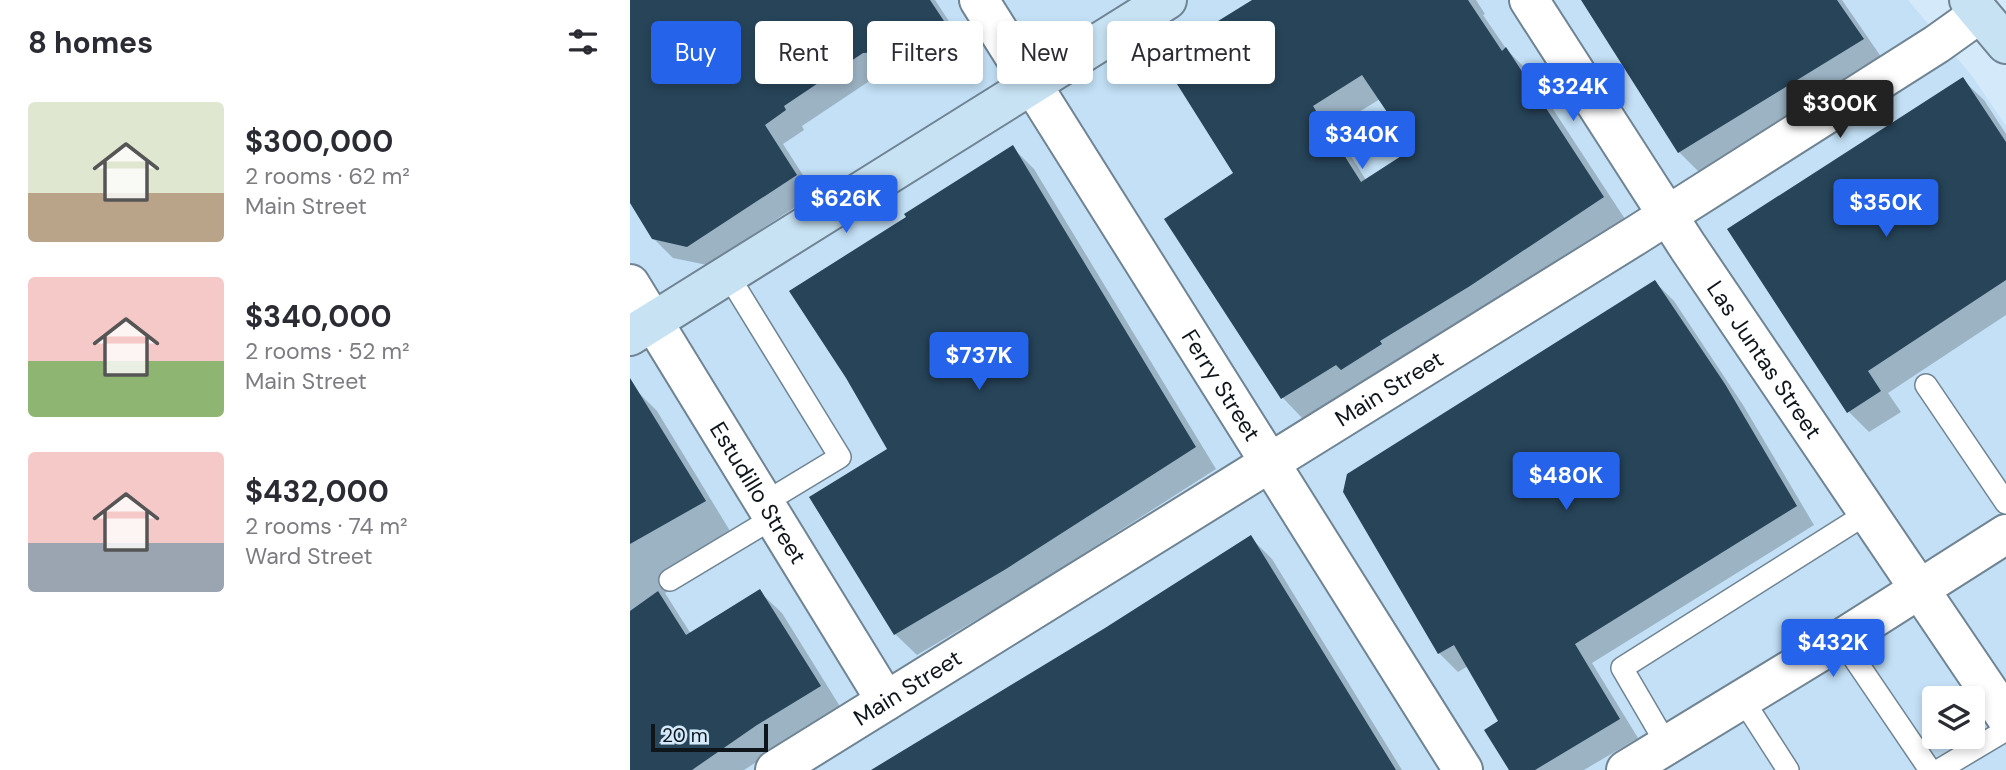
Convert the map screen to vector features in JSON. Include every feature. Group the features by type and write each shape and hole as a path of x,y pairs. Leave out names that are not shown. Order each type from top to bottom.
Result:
{"main road":[{"path":"1093,45 1167,0"},
{"path":"1982,5 2006,44"},
{"path":"641,329 1029,84"}],"street":[{"name":"Ferry Street","path":"979,0 997,29"},
{"name":"Las Juntas Street","path":"1529,0 1667,214 2006,717"},
{"name":"Main Street","path":"775,770 1270,464 1937,44 1982,5"},
{"name":"Ferry Street","path":"1032,84 1463,770"},
{"name":"Estudillo Street","path":"630,284 641,329 769,511 886,701"},
{"path":"1626,770 1743,700 2006,534"}],"lane":[{"path":"670,580 769,511 840,457 729,275"},
{"path":"1926,385 2006,503"},
{"path":"1667,745 1622,668 1869,512"},
{"path":"1841,639 1930,770"},
{"path":"1743,700 1788,770"},
{"path":"1939,770 2006,730"}],"shaded area":[{"path":"630,0 1908,0 1972,76 2006,126 2006,770 630,770"}],"building":[{"path":"630,0 930,0 944,21 867,21 867,53 853,60 853,21 755,21 755,84 817,84 784,106 786,110 765,125 797,175 687,247 652,239 630,203"},
{"path":"1252,0 1468,0 1502,51 1506,47 1604,197 1470,286 1380,341 1382,344 1341,370 1336,365 1281,399 1164,219 1233,173 1177,84 1275,84 1275,21 1218,21","holes":["1362,75 1412,149 1361,182 1313,106"]},
{"path":"1581,0 1837,0 1864,39 1678,153"},
{"path":"1963,77 2006,142 2006,280 1868,371 1881,391 1847,413 1727,229"},
{"path":"1013,145 1196,447 1006,569 894,635 809,497 887,449 846,378 789,291"},
{"path":"1655,280 1725,384 1797,506 1575,644 1620,719 1535,770 1509,770 1484,730 1498,721 1454,645 1438,654 1343,492 1347,474"},
{"path":"630,378 706,501 630,544"},
{"path":"1251,535 1396,770 871,770 1105,628"},
{"path":"760,589 821,686 757,725 692,770 630,770 630,611 658,591 686,635"}]}
